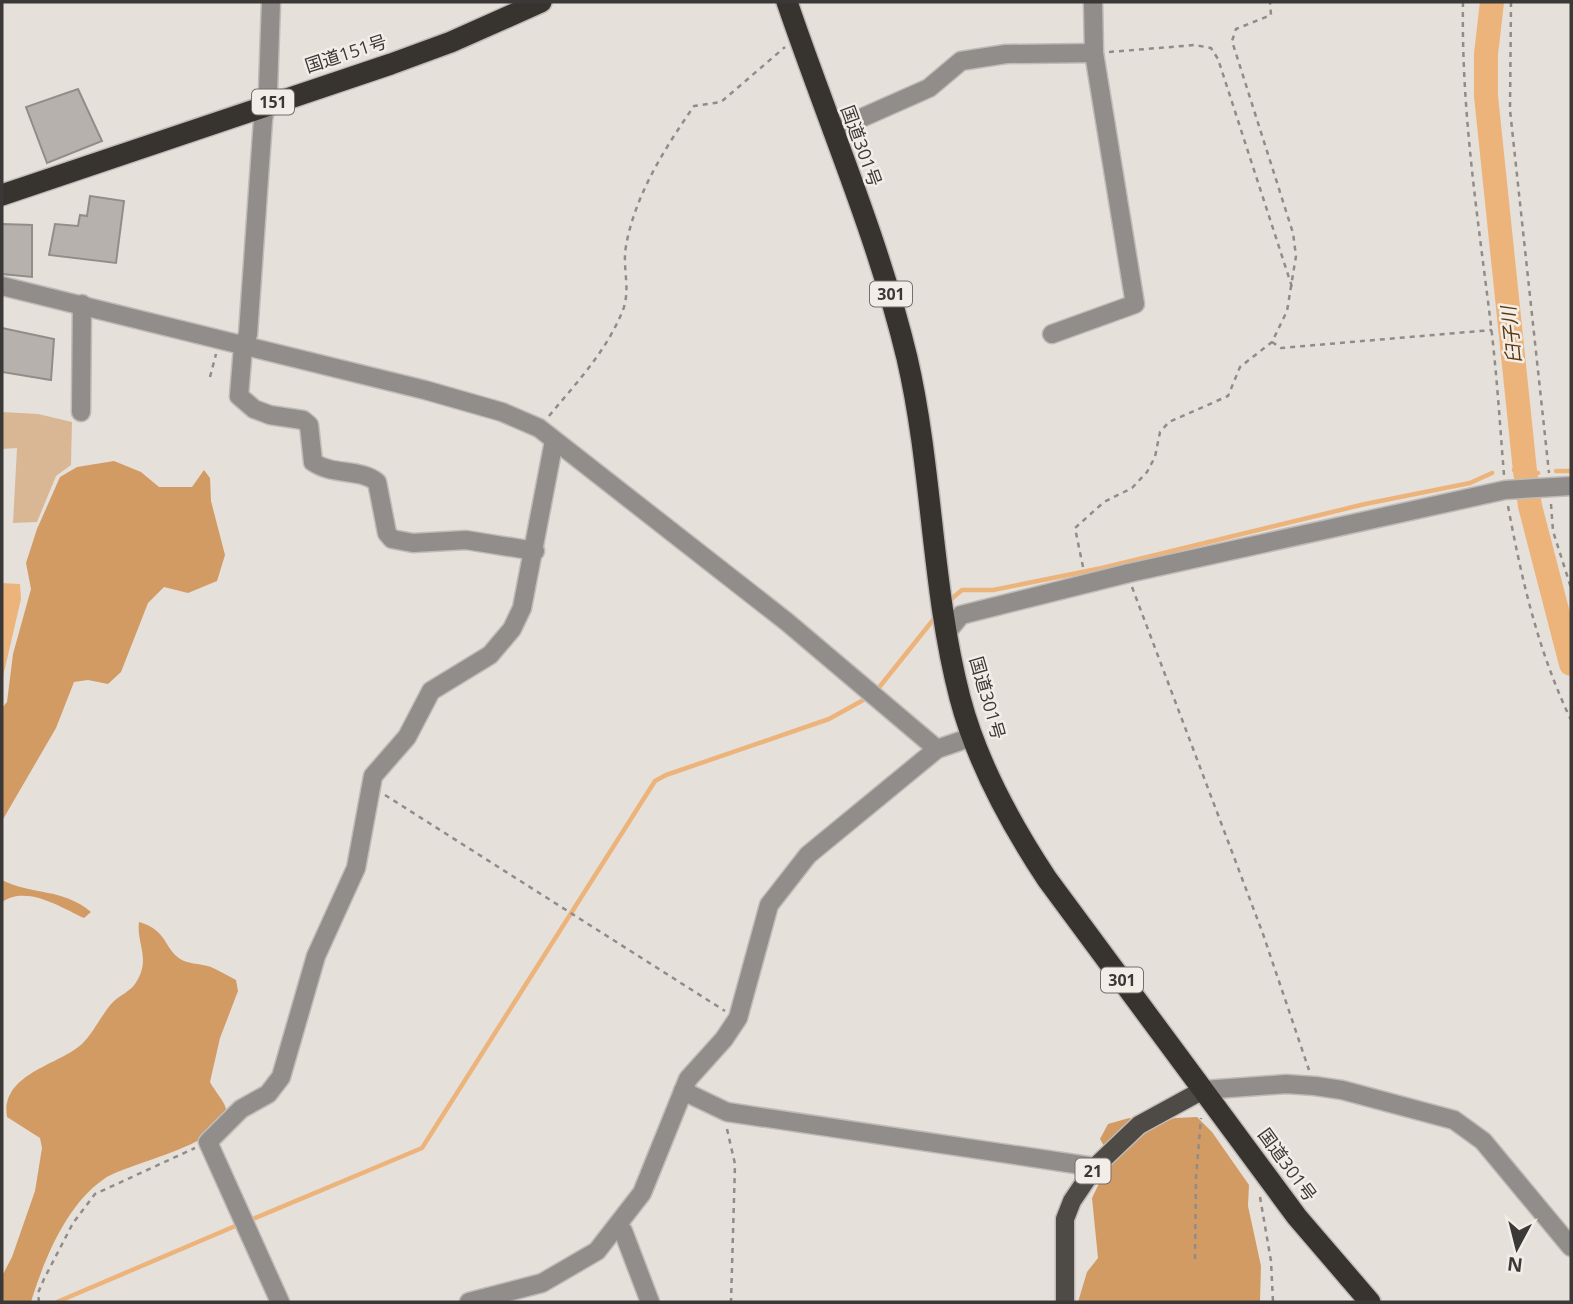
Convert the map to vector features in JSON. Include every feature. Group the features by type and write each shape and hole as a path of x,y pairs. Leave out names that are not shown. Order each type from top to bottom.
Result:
{"highway":[{"name":"国道151号","path":"2,195 451,42 541,2"},
{"name":"国道301号","path":"787,2 892,298 908,362 944,617 960,697 972,737 1021,839 1297,1217 1370,1302"}],"main road":[{"name":"21","path":"1065,1302 1065,1219 1072,1201 1095,1167 1139,1125 1203,1090"}],"street":[{"path":"271,2 268,90 248,334 243,347 239,396 254,409 303,420 309,425 313,463 325,470 369,476 377,482 387,533 392,540 466,540 535,551"},
{"path":"1052,334 1135,304 1094,53 1093,2"},
{"path":"832,131 929,88 961,61 1006,54 1094,53"},
{"path":"2,286 425,390 502,412 539,428 786,622 937,749"},
{"path":"81,412 82,304"},
{"path":"280,1302 208,1142 241,1109 268,1094 281,1077 316,956 356,868 370,788 378,769 407,737 431,691 438,684 470,669 491,655 512,629 522,608 535,551 554,441"},
{"path":"944,617 1129,573 1508,490 1571,486"},
{"path":"469,1302 542,1283 597,1251 619,1227 642,1193 688,1079 738,1018 769,905 808,855 937,749 972,737"},
{"path":"1203,1090 1286,1084 1315,1086 1342,1090 1454,1120 1483,1142 1571,1247"},
{"path":"683,1091 727,1112 1095,1167"},
{"path":"619,1227 650,1302"}],"path":[{"path":"1083,565 1075,528 1104,502 1132,488 1147,472 1160,432 1169,422 1228,396 1240,367 1272,342 1287,311 1296,256 1293,233 1232,41 1236,29 1270,15 1270,2"},
{"path":"1464,2 1462,65 1466,130 1492,330 1508,490 1524,593 1551,674 1571,720"},
{"path":"1511,2 1510,110 1547,486 1553,531 1571,588"},
{"path":"539,428 578,385 623,310 628,291 626,249 633,221 670,141 694,106 721,102 799,36"},
{"path":"1094,53 1195,45 1212,48 1218,59 1292,288"},
{"path":"1272,342 1281,348 1492,330"},
{"path":"210,377 219,341"},
{"path":"1129,573 1263,934 1315,1086"},
{"path":"370,788 738,1018"},
{"path":"1195,1259 1196,1177 1203,1090"},
{"path":"727,1112 726,1123 735,1164 731,1302"},
{"path":"39,1302 38,1293 44,1279 84,1206 95,1194 208,1142"},
{"path":"1260,1196 1271,1261 1273,1302"}],"shaded area":[{"path":"2,412 38,414 72,422 71,465 56,476 37,522 13,523 17,448 2,449"},
{"path":"114,461 141,472 159,487 192,487 204,470 210,478 211,501 225,555 217,581 188,593 164,587 148,603 121,672 108,684 88,680 74,682 56,728 2,821 2,708 7,702 13,654 31,589 26,563 37,529 60,477 77,467"},
{"path":"2,583 20,584 21,599 2,681"},
{"path":"2,880 58,895 91,912 84,918 33,897 12,897 2,902"},
{"path":"139,922 156,930 177,957 211,967 236,980 238,991 220,1038 210,1082 226,1109 222,1122 211,1133 194,1142 116,1173 90,1190 58,1234 31,1302 2,1302 2,1276 12,1257 35,1191 42,1148 40,1138 7,1117 7,1102 13,1090 33,1072 82,1044 114,1001 135,984 143,959"},
{"path":"1197,1117 1212,1132 1249,1185 1248,1206 1261,1266 1260,1302 1078,1302 1087,1272 1098,1258 1092,1198 1111,1159 1100,1139 1108,1124 1129,1118 1152,1126 1175,1118"}],"building":[{"path":"78,89 102,141 47,163 26,107"},
{"path":"90,196 124,201 116,263 49,255 55,224 78,226 80,215 87,216"},
{"path":"2,224 32,225 32,277 2,274"},
{"path":"2,328 54,339 51,380 2,372"}],"waterway":[{"name":"臼子川","path":"1492,2 1486,54 1486,96 1525,471 1530,506 1571,664"},
{"name":"臼子川","path":"1514,470 1538,473"},
{"path":"1556,471 1571,471"},
{"path":"949,601 962,590 993,590 1102,568 1365,504 1470,483 1492,473"},
{"path":"877,690 937,615"},
{"path":"248,1221 422,1148 655,781 829,719 867,698"},
{"path":"57,1302 240,1224"}]}
